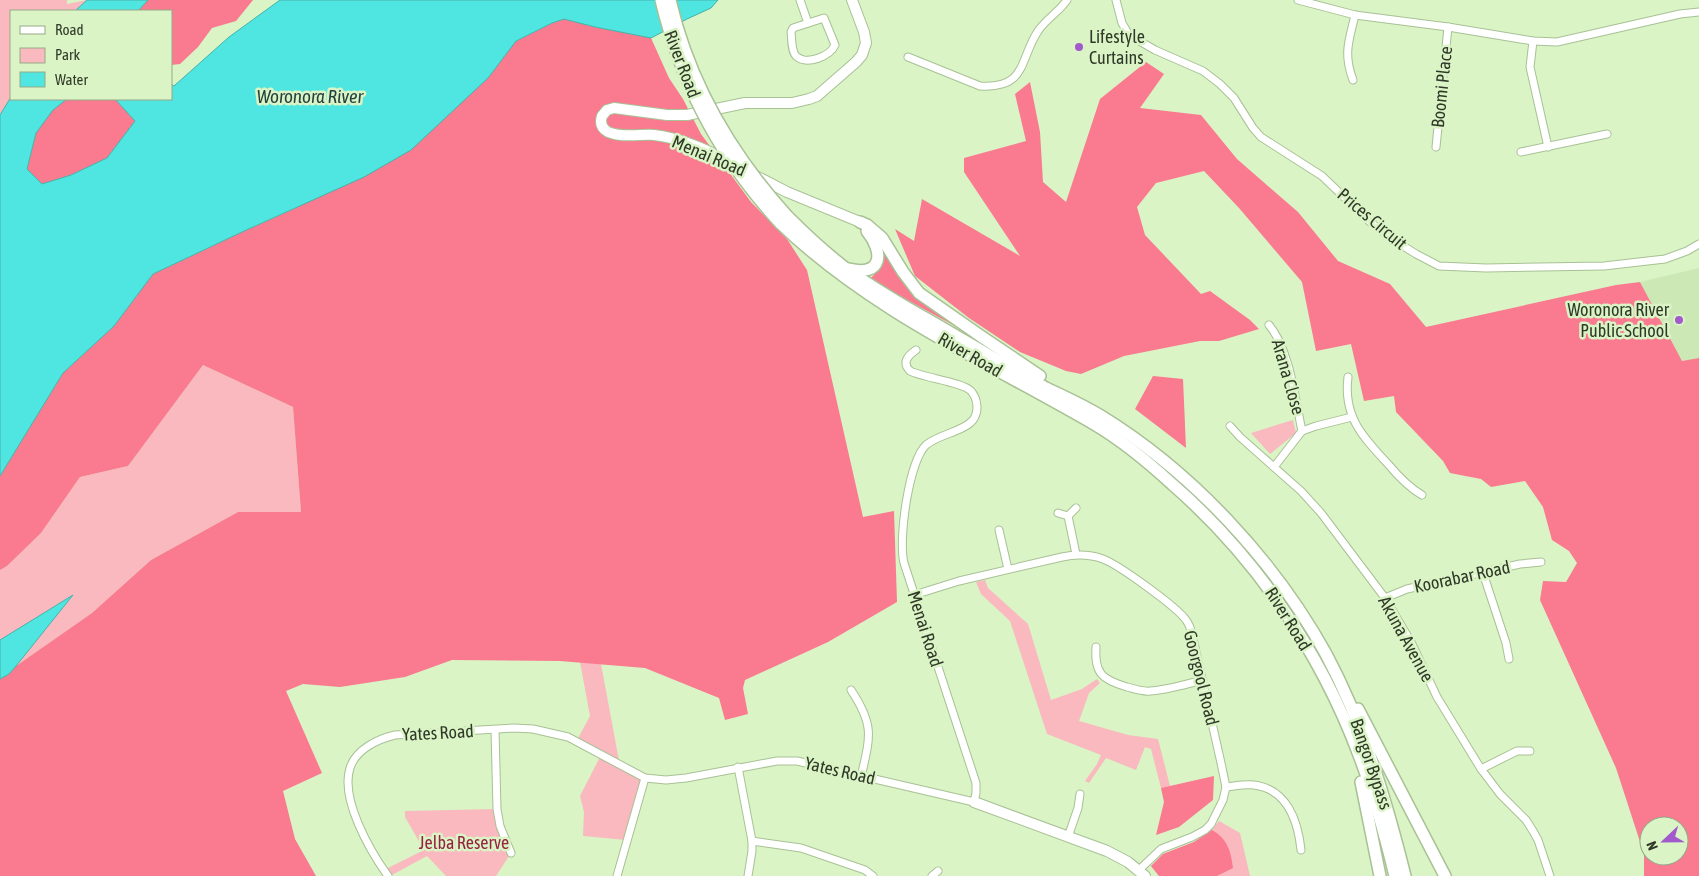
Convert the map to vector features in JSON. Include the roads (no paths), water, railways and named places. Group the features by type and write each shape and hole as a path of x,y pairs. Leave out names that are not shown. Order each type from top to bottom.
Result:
{"main road":[{"name":"River Road","path":"661,0 681,67 706,120 742,177 825,264 897,313 1096,425 1135,452 1194,503 1243,554 1276,598 1323,677"},
{"name":"River Road","path":"670,0 689,60 714,116 746,166 784,219 845,268 873,287 1046,387 1102,417 1151,452 1195,489 1234,527 1295,605 1326,656"},
{"path":"845,268 866,271 874,267 878,261 877,247 860,222"},
{"path":"860,222 868,225 882,238 902,272 920,293 982,338 1047,380 1071,399"},
{"path":"1326,656 1347,686 1445,876"},
{"name":"Bangor Bypass","path":"1326,656 1354,714 1371,758 1405,876"},
{"path":"1323,677 1360,778 1380,876"},
{"name":"Bangor Bypass","path":"1323,677 1359,754 1395,876"}],"street":[{"path":"800,0 808,23"},
{"name":"Menai Road","path":"852,0 864,32 865,48 856,62 817,96 792,103 756,102 736,104 717,110 687,115 667,115 614,108 604,113 600,122 606,130 614,133 656,135 696,146 720,156 787,192 860,222"},
{"path":"908,56 980,86 989,87 1007,82 1014,79 1020,72 1037,32 1049,17 1062,7 1067,0"},
{"name":"Prices Circuit","path":"1116,0 1126,32 1133,38 1210,76 1228,91 1253,128 1261,136 1322,176 1370,222 1392,239 1439,266 1486,268 1604,266 1665,259 1687,251 1699,244"},
{"path":"1298,0 1355,15 1448,27 1533,41 1557,42 1680,14 1699,12"},
{"path":"1353,80 1347,64 1346,53 1355,15"},
{"path":"824,18 835,45 823,57 806,60 796,56 791,32 793,28 808,23 824,18"},
{"name":"Boomi Place","path":"1436,147 1448,27"},
{"path":"1533,41 1530,67 1548,147"},
{"path":"1521,152 1607,134"},
{"name":"Arana Close","path":"1269,326 1277,336 1284,353 1302,431"},
{"name":"Menai Road","path":"916,350 909,354 906,359 907,368 910,371 963,386 971,391 976,400 978,410 973,420 938,437 926,446 920,455 915,467 901,538 902,556 976,783 974,802"},
{"path":"1348,377 1346,389 1352,417 1366,441 1408,486 1422,495"},
{"path":"1274,467 1302,431 1352,417"},
{"name":"Akuna Avenue","path":"1230,426 1321,513 1385,598 1412,642 1437,696 1481,769 1500,794 1526,820 1538,840 1550,876"},
{"path":"1068,516 1076,508"},
{"path":"1058,513 1068,516"},
{"path":"1068,516 1076,554"},
{"path":"999,530 1008,569"},
{"name":"Goorgool Road","path":"914,595 959,581 1076,554 1090,555 1116,565 1178,611 1187,621 1203,680 1226,787"},
{"name":"Koorabar Road","path":"1385,598 1407,589 1520,564 1541,562"},
{"path":"1483,573 1506,643 1509,659"},
{"path":"1096,647 1095,660 1098,670 1110,682 1148,691 1203,680"},
{"path":"851,690 864,712 870,730 861,776"},
{"name":"Yates Road","path":"388,876 369,846 350,800 348,784 350,767 358,755 382,738 395,735 514,728 533,729 568,737 645,778 666,780 686,778 777,760 797,761 974,802"},
{"path":"495,730 497,809 500,826 511,853"},
{"path":"1481,769 1517,751 1530,751"},
{"path":"738,767 752,841 748,876"},
{"path":"617,876 645,778"},
{"path":"974,802 1118,856 1142,873 1161,849 1192,837 1211,824 1224,800 1226,787 1254,785 1270,790 1284,801 1294,817 1301,850"},
{"path":"1068,837 1078,808 1080,794"},
{"path":"752,841 801,848 865,870 873,876"}],"water":[{"path":"87,0 148,0 139,10 76,10"},
{"name":"Woronora River","path":"280,0 718,0 711,8 651,38 564,19 552,23 516,41 488,78 411,150 364,177 153,274 114,326 63,373 0,476 0,115 10,99 66,100 53,110 36,133 27,169 42,184 71,175 107,158 135,121 116,100 172,100 172,85 174,86 229,37"},
{"path":"73,595 16,666 9,674 0,679 0,640"}],"place":[{"name":"Lifestyle Curtains","path":"1079,47"},
{"name":"Woronora River Public School","path":"1679,320"}],"park label":[{"name":"Jelba Reserve","path":"464,843"}]}
